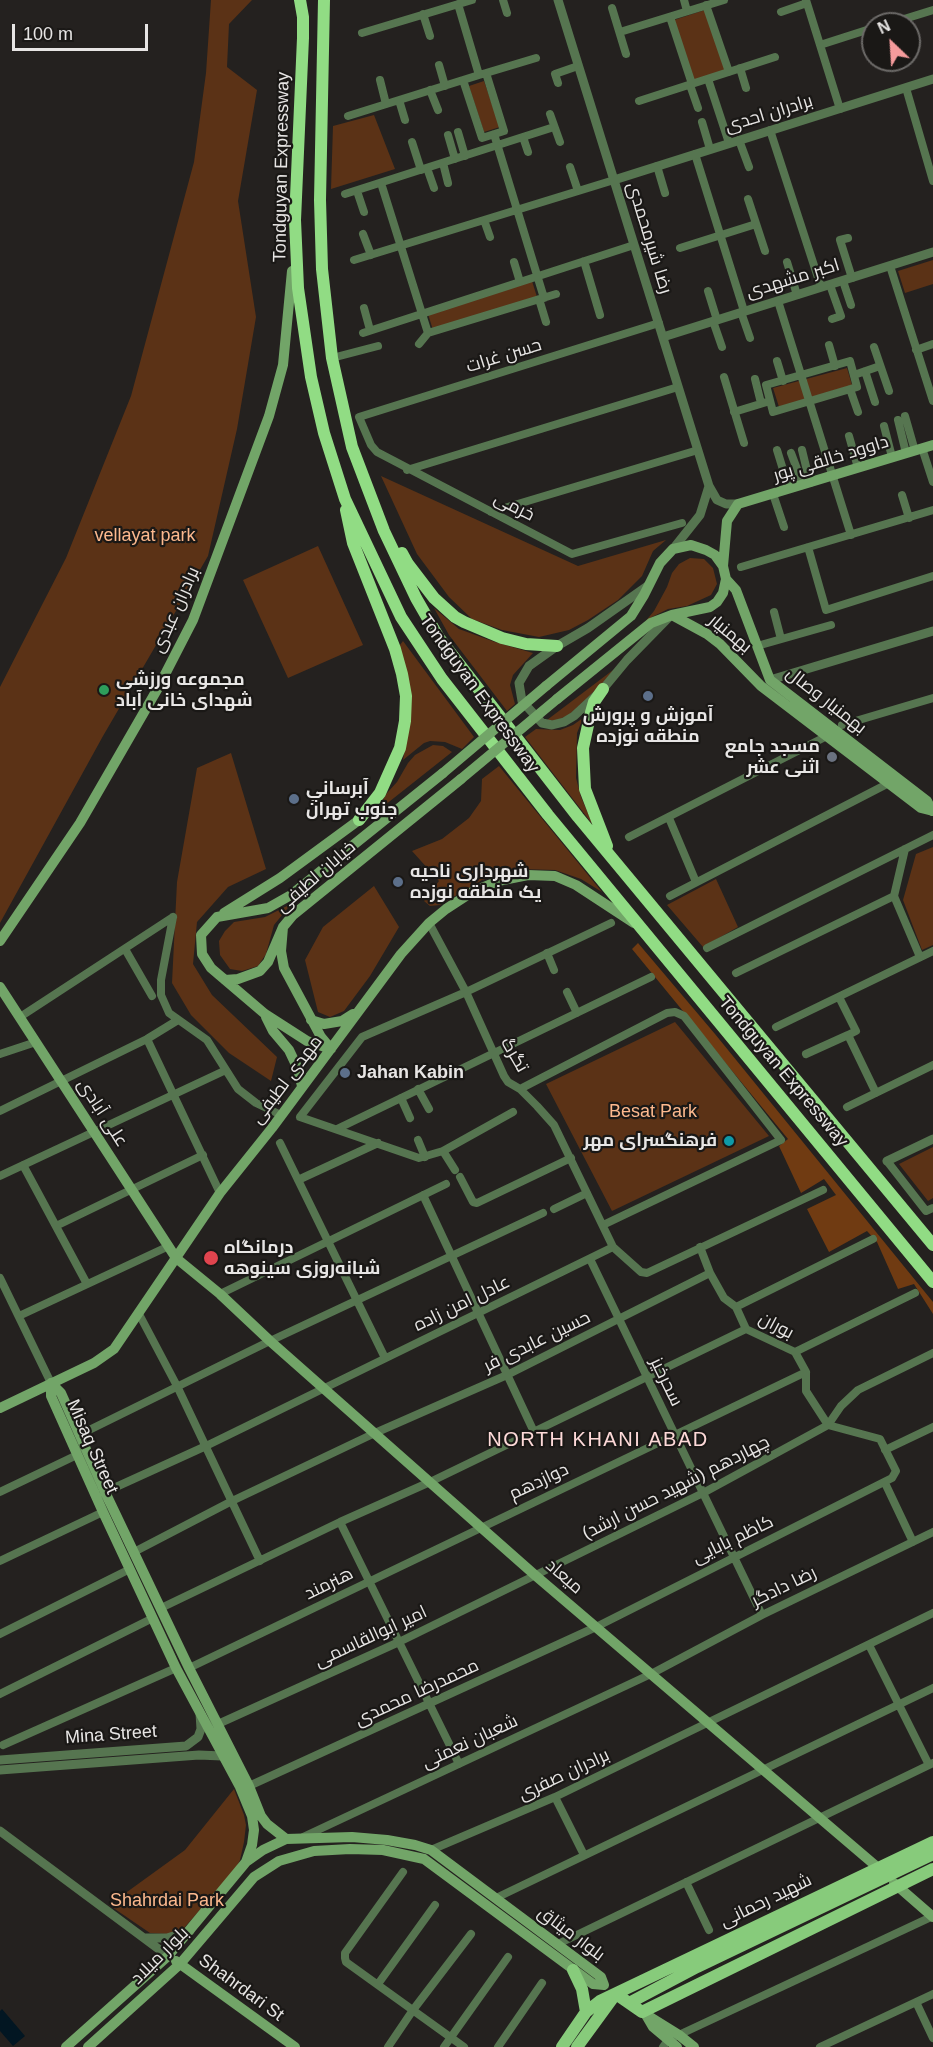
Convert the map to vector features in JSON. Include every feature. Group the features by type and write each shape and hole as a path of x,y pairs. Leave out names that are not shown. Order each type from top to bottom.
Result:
{"highway":[{"name":"Tondguyan Expressway","path":"301,0 303,16 295,220 298,288 311,377 324,433 345,499 401,617 426,657 548,815 933,1282"},
{"name":"Tondguyan Expressway","path":"324,0 320,200 322,269 332,358 352,447 393,551 439,638 611,856 933,1245"},
{"path":"361,472 408,564 434,598 446,609 464,622 502,638 526,644 557,646"},
{"path":"345,499 347,521 353,543 395,649 406,696 405,721 400,748 380,793 359,820"},
{"path":"603,689 594,702 583,748 585,789 611,856"}],"main road":[{"name":"برادران عبدی","path":"0,941 80,823 158,688 193,620 269,416 283,365 291,292 295,220"},
{"name":"داوود خالقی پور","path":"738,504 919,449"},
{"name":"بهمنیار","path":"738,504 727,521 723,566 726,579 736,590 757,646 766,683"},
{"path":"649,585 660,562 673,549 691,545 706,550 715,555 723,566"},
{"path":"672,615 710,607 723,593 726,579"},
{"name":"خیابان لطیفی","path":"217,917 268,908 285,898 443,773 631,616 649,585"},
{"name":"بهمنیار","path":"672,615 699,629 720,644 766,683"},
{"name":"خیابان لطیفی","path":"225,980 238,980 260,971 268,962 283,927 310,900 461,779 639,630 672,615"},
{"name":"بهمنیار وصال","path":"766,683 827,736 921,808 933,810"},
{"name":"بهمنیار وصال","path":"766,683 927,801 933,810"},
{"path":"331,1049 307,1041 265,1014 211,968 202,954 201,935 217,917 280,879 359,820"},
{"name":"مهدی لطیفی","path":"1,1405 94,1363 114,1348 220,1193 401,954 429,922 472,892 498,881 528,875 555,876 576,885 638,926"},
{"path":"283,927 281,951 284,968 311,1020 331,1049"},
{"name":"علی آبادی","path":"0,987 176,1258"},
{"path":"311,1020 324,1024 342,1022 363,1007"},
{"path":"265,1014 273,1031 289,1050 298,1069 302,1086"},
{"name":"میعاد","path":"176,1258 220,1294 536,1576 764,1768 933,1917"},
{"name":"Misaq Street","path":"51,1383 61,1393 105,1492 189,1668 219,1724 227,1754 252,1816 254,1830 246,1862"},
{"name":"Misaq Street","path":"51,1383 51,1396 176,1668 200,1713 249,1786 261,1815 267,1824 286,1839"},
{"name":"بلوار میثاق","path":"246,1862 263,1850 286,1839 303,1837 387,1840 431,1850 601,1977 604,1985 593,1984 424,1859 383,1850 350,1849 314,1851 279,1861"},
{"name":"شهید رحمانی","path":"586,2012 600,2001 933,1842"},
{"name":"شهید رحمانی","path":"629,2003 697,1967 933,1854"},
{"name":"بلوار میلاد","path":"88,2047 180,1964 254,1877 279,1861"},
{"name":"بلوار میلاد","path":"66,2047 168,1956 246,1862"},
{"path":"644,2013 933,1869"},
{"name":"Shahrdari St","path":"168,1956 295,2047"},
{"path":"562,2047 586,2012 582,1989 573,1970"},
{"path":"604,1985 679,2034 694,2047"},
{"path":"577,2047 616,1994"},
{"path":"644,2013 669,2045"}],"street":[{"path":"362,33 472,0"},
{"path":"503,0 507,13"},
{"name":"رضا شیرمحمدی","path":"558,0 709,486"},
{"path":"684,0 687,11"},
{"path":"620,32 724,0"},
{"path":"781,12 806,2 840,109"},
{"path":"458,4 504,131 482,138 463,80"},
{"path":"706,5 729,72"},
{"path":"612,8 626,54"},
{"path":"423,14 430,36"},
{"path":"670,17 698,108"},
{"path":"820,45 861,32"},
{"path":"639,101 775,57"},
{"path":"348,116 536,58"},
{"path":"439,65 445,86"},
{"path":"558,83 555,74 579,66"},
{"path":"740,68 746,88"},
{"path":"708,79 729,143"},
{"name":"برادران احدی","path":"614,180 933,79"},
{"path":"380,80 386,104"},
{"path":"906,88 933,181"},
{"path":"430,90 438,110"},
{"path":"399,100 405,120"},
{"path":"550,114 560,142"},
{"path":"702,122 710,149"},
{"path":"345,194 554,127"},
{"path":"770,130 826,286 842,316 832,319"},
{"path":"458,132 465,156"},
{"path":"494,134 537,276 546,322"},
{"path":"448,135 455,159"},
{"path":"523,137 528,152"},
{"path":"739,140 749,166"},
{"path":"412,142 434,188"},
{"path":"695,154 750,338"},
{"path":"443,163 448,183"},
{"path":"657,166 665,194"},
{"path":"570,167 578,191"},
{"path":"354,260 614,180"},
{"path":"381,183 428,333"},
{"path":"357,190 364,212"},
{"path":"748,199 765,251"},
{"path":"484,220 490,237"},
{"path":"680,248 756,224"},
{"path":"363,234 370,255"},
{"path":"840,240 851,305"},
{"path":"364,308 366,332 634,245"},
{"name":"اکبر مشهدی","path":"663,337 933,252"},
{"path":"584,261 600,315"},
{"path":"514,262 520,282"},
{"path":"787,262 796,295"},
{"path":"890,266 916,350 930,379 933,401"},
{"path":"708,291 722,347"},
{"path":"419,344 428,333 555,294"},
{"path":"778,301 851,535"},
{"name":"حسن غرات","path":"359,417 658,323"},
{"path":"916,350 933,344"},
{"path":"829,345 835,366"},
{"path":"332,358 378,346"},
{"path":"874,347 889,391"},
{"path":"777,361 783,381"},
{"path":"850,362 857,387 773,412 766,386 802,376 850,362"},
{"path":"854,375 880,366"},
{"path":"865,371 875,402"},
{"path":"724,377 744,443"},
{"path":"755,379 761,404"},
{"path":"407,470 678,387"},
{"path":"850,389 858,412"},
{"path":"734,412 770,401"},
{"name":"خرمی","path":"359,417 376,452 572,554 681,523"},
{"path":"901,418 919,449 933,482"},
{"path":"884,426 892,458"},
{"path":"849,436 858,468"},
{"path":"491,513 698,450"},
{"path":"777,450 789,489"},
{"path":"802,450 807,484"},
{"path":"791,453 807,484"},
{"path":"709,486 717,500 726,504 738,504"},
{"path":"673,549 700,515 709,486"},
{"path":"773,494 784,527"},
{"path":"902,495 909,518"},
{"path":"741,567 933,510"},
{"path":"807,547 826,610 933,576"},
{"path":"649,585 529,666 519,683 522,701 542,723 552,725 564,722 574,716 603,689 627,660 672,615"},
{"path":"774,612 781,639"},
{"path":"757,646 831,625"},
{"name":"بهمنیار وصال","path":"766,683 933,631"},
{"path":"842,725 933,698"},
{"path":"629,837 827,736"},
{"path":"670,896 889,783"},
{"path":"669,818 696,882"},
{"path":"707,948 933,835"},
{"path":"905,849 894,896 920,957"},
{"path":"736,973 894,896"},
{"path":"20,1017 173,917 161,980 161,995 170,1013 207,1040 238,1089 256,1103 281,1115"},
{"name":"تگرگ","path":"429,922 466,992 508,1082 520,1089 554,1125 603,1225"},
{"path":"513,1113 443,1151 425,1157 413,1157 300,1117 366,1034 466,992 611,923"},
{"path":"125,948 152,996"},
{"path":"776,1027 933,951"},
{"path":"547,953 554,970"},
{"path":"338,1129 651,977"},
{"path":"567,992 576,1013"},
{"path":"807,1054 856,1031 839,996"},
{"path":"520,1089 667,1013 675,1012 684,1017 781,1140 603,1225 613,1247 644,1273 823,1190"},
{"path":"0,1111 147,1039 178,1020"},
{"path":"848,1035 876,1093"},
{"path":"147,1039 220,1193"},
{"path":"0,1054 36,1042"},
{"path":"331,1049 344,1059"},
{"path":"847,1107 933,1065"},
{"path":"0,1176 226,1070"},
{"path":"418,1089 429,1109"},
{"path":"401,1098 410,1118"},
{"path":"929,1210 887,1161 933,1139"},
{"path":"418,1140 425,1157"},
{"path":"280,1143 385,1358"},
{"path":"298,1180 378,1143"},
{"path":"443,1151 473,1202 477,1203 571,1158"},
{"path":"56,1226 133,1191 203,1155"},
{"path":"23,1165 87,1284"},
{"path":"220,1294 446,1184"},
{"path":"554,1209 587,1193"},
{"path":"423,1195 534,1432"},
{"path":"80,1434 270,1341 543,1213"},
{"path":"736,1306 873,1239"},
{"path":"20,1316 169,1246"},
{"name":"عادل امن زاده","path":"105,1492 206,1446 613,1247"},
{"name":"بوران","path":"700,1247 710,1273 724,1298 736,1306 746,1329 795,1353 806,1372 806,1391 828,1425"},
{"name":"سحرخیز","path":"590,1259 762,1615"},
{"name":"حسین عابدی‌ فر","path":"134,1552 231,1502 375,1433 507,1375 710,1273"},
{"path":"0,1278 51,1383"},
{"path":"795,1353 915,1293"},
{"path":"139,1314 177,1386 260,1561"},
{"path":"162,1608 340,1522 430,1482 746,1329"},
{"path":"913,1542 885,1483 896,1471 878,1437 828,1425 841,1406 858,1390 933,1353"},
{"name":"دوازدهم","path":"481,1527 806,1372"},
{"name":"چهاردهم (شهید حسن ارشد)","path":"536,1576 703,1493 828,1425"},
{"path":"885,1450 933,1427"},
{"path":"0,1492 77,1455"},
{"name":"کاظم بابایی","path":"596,1627 733,1556 885,1483"},
{"path":"0,1561 103,1512"},
{"path":"340,1522 459,1764"},
{"name":"هنرمند","path":"189,1668 481,1527"},
{"name":"رضا دادگر","path":"651,1674 762,1615 933,1532"},
{"path":"0,1634 130,1569"},
{"name":"امیر ابوالقاسمی","path":"219,1724 399,1642 536,1576"},
{"name":"برادران صفری","path":"431,1850 555,1797 933,1613"},
{"path":"0,1694 153,1618"},
{"name":"محمدرضا محمدی","path":"249,1786 596,1627"},
{"path":"558,1944 931,1764 869,1645"},
{"path":"3,1745 176,1668"},
{"name":"شعبان نعمتی","path":"303,1837 651,1674"},
{"path":"496,1898 933,1688"},
{"name":"Mina Street","path":"0,1760 186,1746 198,1737 201,1730 200,1713"},
{"name":"Mina Street","path":"0,1770 227,1754"},
{"path":"555,1797 584,1855"},
{"path":"0,1831 168,1956"},
{"path":"403,1872 345,1953 346,1962 464,2047"},
{"path":"686,1882 709,1930"},
{"path":"378,1984 435,1905"},
{"path":"669,2045 679,2034 933,1917"},
{"path":"144,1938 167,1938 190,1931"},
{"path":"388,2047 471,1934"},
{"path":"444,2047 508,1957"},
{"path":"498,2047 542,1983"},
{"path":"820,2047 933,1994"},
{"path":"916,2002 933,2038"}],"green space":[{"name":"vellayat park","path":"211,0 252,0 229,24 227,67 257,90 238,201 256,317 237,429 208,556 103,736 0,923 0,687 66,558 131,396 194,162 206,73"},
{"path":"708,9 728,73 693,83 674,20"},
{"path":"484,81 500,127 484,132 469,86"},
{"path":"374,115 395,169 331,189 333,126"},
{"path":"933,260 933,284 905,293 898,271"},
{"path":"532,281 537,297 433,330 428,314"},
{"path":"847,368 852,385 779,407 773,388"},
{"path":"381,476 578,566 666,540 653,551 642,576 618,600 588,620 569,630 539,637 502,630 472,619 449,597 417,554"},
{"path":"318,546 363,645 288,678 243,580"},
{"path":"690,558 704,559 713,568 717,584 711,595 687,606 668,609 652,617 640,628 654,611 672,573 679,564"},
{"path":"434,608 459,629 533,653 513,675 510,685 515,704 507,711 449,635"},
{"path":"403,641 474,737 462,749 445,742 430,741 424,743 403,760 407,737 400,645"},
{"path":"613,670 604,682 569,715 555,721 547,720"},
{"path":"583,718 577,733 576,778 593,825 525,737 536,729 560,730"},
{"path":"433,745 443,746 452,752 380,809 387,793 397,782 408,763 415,755"},
{"path":"231,753 266,869 228,887 197,922 193,964 212,995 277,1057 271,1081 229,1053 191,1015 172,983 177,882 197,768"},
{"path":"499,766 602,892 581,879 555,870 518,869 482,880 440,905 430,906 424,901 439,881 412,851 442,839 469,818 481,801 482,779"},
{"path":"933,847 933,945 922,950 903,900 916,854"},
{"path":"716,879 738,927 703,947 667,905"},
{"path":"374,886 399,927 370,976 344,1011 330,1017 318,1012 305,960 323,927"},
{"path":"291,904 274,925 266,954 258,966 242,971 230,969 220,955 219,941 225,931 234,922 265,917"},
{"name":"Besat Park","path":"675,1022 769,1136 612,1211 546,1084"},
{"path":"933,1147 933,1198 928,1201 899,1164"},
{"name":"Shahrdai Park","path":"234,1789 246,1825 240,1860 235,1870 184,1928 168,1934 150,1933 109,1905 185,1850"}],"shaded area":[{"path":"638,943 933,1302 933,1314 914,1284 898,1289 877,1242 867,1231 829,1252 807,1209 836,1195 824,1179 801,1193 779,1146 788,1139 632,949"}],"water":[{"path":"2,2009 25,2036 13,2046 0,2031 0,2011"}],"place":[{"name":"مجموعه ورزشی شهدای خانی آباد","path":"104,690"},
{"name":"آموزش و پرورش منطقه نوزده","path":"648,696"},
{"name":"مسجد جامع اثنی عشر","path":"832,757"},
{"name":"آبرساني جنوب تهران","path":"294,799"},
{"name":"شهرداری ناحیه یک منطقه نوزده","path":"398,882"},
{"name":"Jahan Kabin","path":"345,1073"},
{"name":"فرهنگسرای مهر","path":"729,1141"},
{"name":"درمانگاه شبانه‌روزی سینوهه","path":"211,1258"}],"district":[{"name":"NORTH KHANI ABAD","path":"598,1440"}]}
